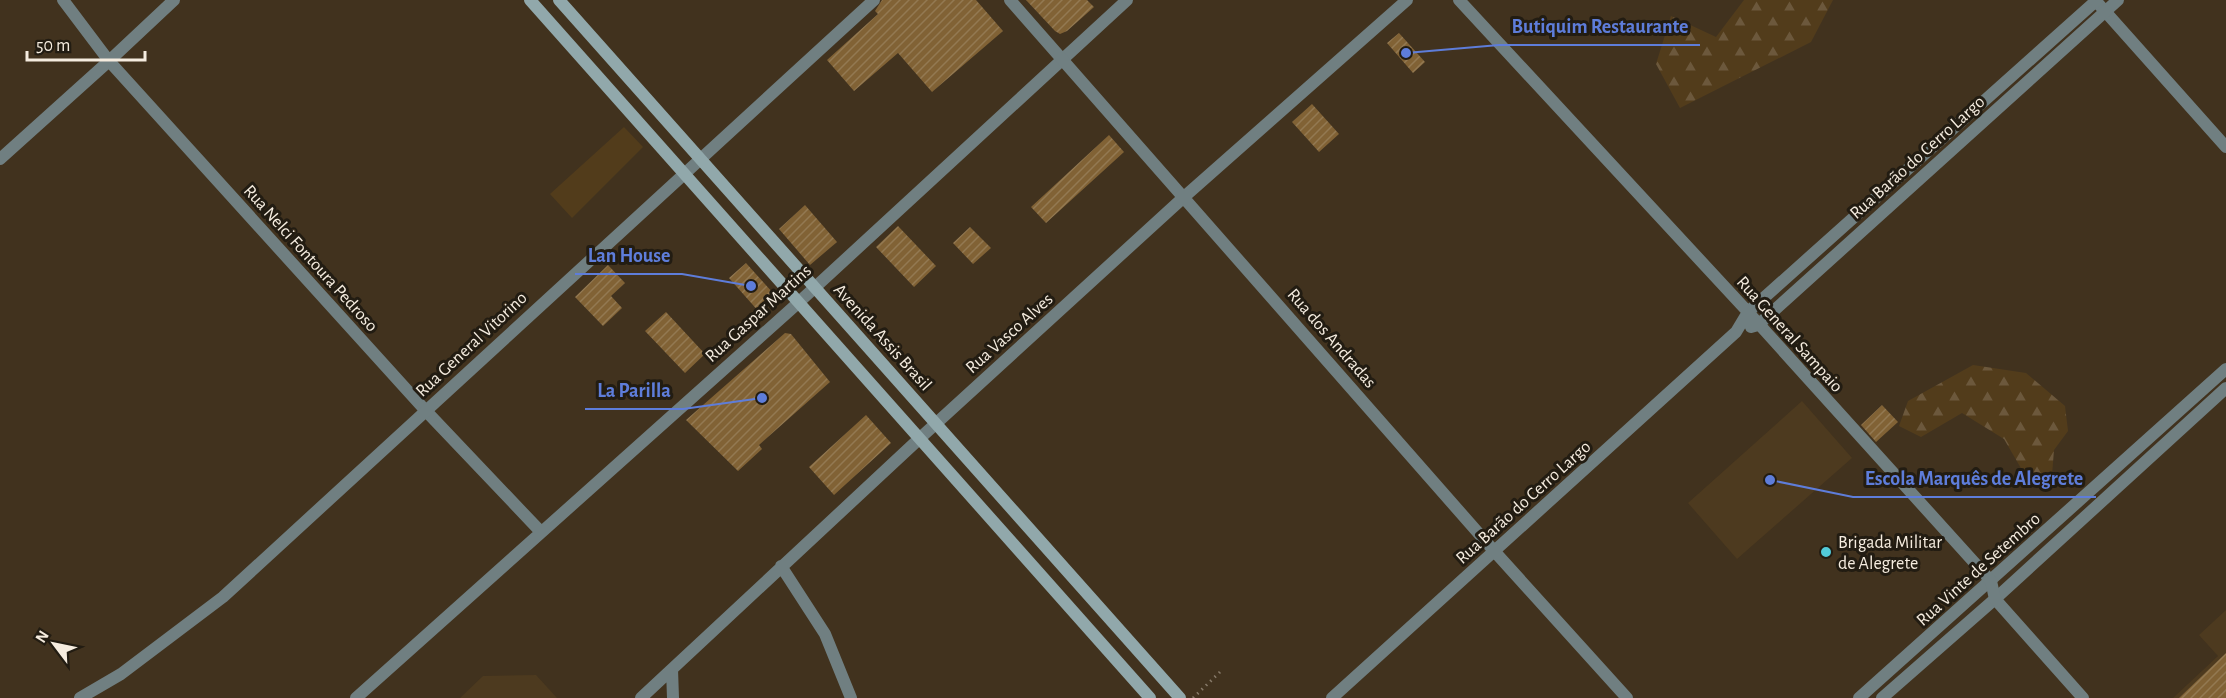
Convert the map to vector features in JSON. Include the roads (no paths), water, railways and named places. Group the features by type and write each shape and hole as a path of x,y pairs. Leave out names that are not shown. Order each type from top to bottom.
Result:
{"main road":[{"path":"530,0 1150,698"},
{"name":"Avenida Assis Brasil","path":"559,0 1180,698"},
{"path":"594,72 611,58"},
{"path":"846,357 863,342"},
{"path":"1101,643 1117,628"}],"street":[{"name":"Rua Nelci Fontoura Pedroso","path":"63,0 109,61 426,411 542,532"},
{"path":"0,159 174,0"},
{"name":"Rua General Vitorino","path":"80,698 121,674 223,597 699,158 874,0"},
{"name":"Rua dos Andradas","path":"1010,0 1495,552 1627,698"},
{"name":"Rua Gaspar Martins","path":"361,696 798,303 1128,0"},
{"name":"Rua Vasco Alves","path":"641,698 781,566 1184,197 1407,0"},
{"name":"Rua General Sampaio","path":"1460,0 1748,312 1991,581 1995,599 2083,698"},
{"path":"2096,0 2226,147"},
{"name":"Rua Barão do Cerro Largo","path":"1332,698 1736,332 1748,312 2096,0"},
{"name":"Rua Barão do Cerro Largo","path":"1736,332 1758,325 2118,0"},
{"name":"Rua Vinte de Setembro","path":"1859,698 2226,369"},
{"name":"Rua Vinte de Setembro","path":"1882,698 1995,599 2226,388"},
{"path":"781,566 825,634 851,698"},
{"path":"672,669 673,698"}],"place":[{"name":"Butiquim Restaurante","path":"1406,53"},
{"name":"Lan House","path":"751,286"},
{"name":"La Parilla","path":"762,398"},
{"name":"Escola Marquês de Alegrete","path":"1770,480"},
{"name":"Brigada Militar de Alegrete","path":"1826,552"}]}
